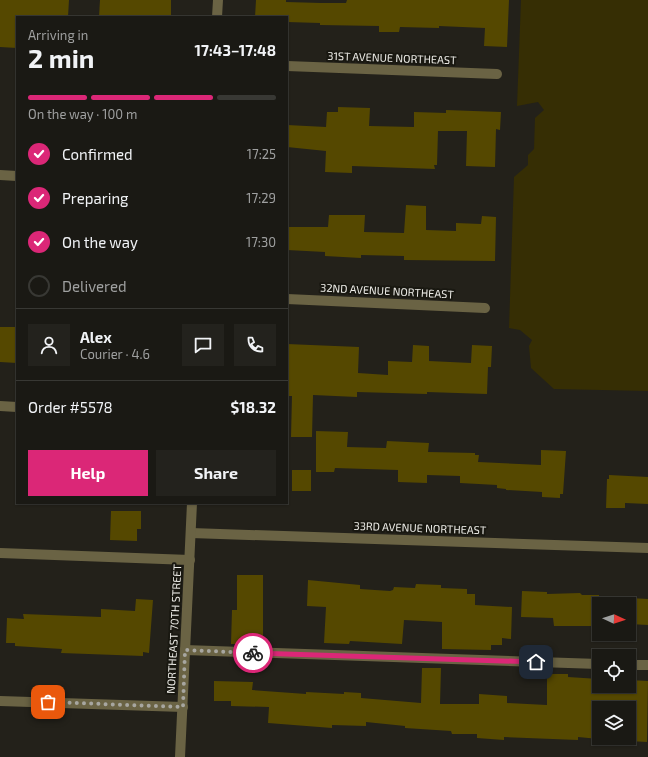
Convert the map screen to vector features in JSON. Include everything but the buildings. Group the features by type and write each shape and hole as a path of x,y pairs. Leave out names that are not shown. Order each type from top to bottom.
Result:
{"street":[{"path":"217,16 218,0"},
{"name":"31ST AVENUE NORTHEAST","path":"288,66 497,74"},
{"path":"0,175 16,176"},
{"name":"32ND AVENUE NORTHEAST","path":"288,299 485,308"},
{"path":"0,406 16,407"},
{"name":"NORTHEAST 70TH STREET","path":"180,757 192,504"},
{"name":"33RD AVENUE NORTHEAST","path":"191,532 648,548"},
{"path":"0,553 190,560"},
{"path":"185,650 592,664"},
{"path":"636,665 648,665"},
{"path":"0,701 183,707"}],"shaded area":[{"path":"521,0 648,0 648,391 554,389 531,368 529,346 532,340 520,330 509,328 514,177 528,165 528,155 534,149 535,118 544,110 538,102 517,106"}],"way so far":[{"path":"48,702 183,707 185,650 253,653"}],"route":[{"path":"253,653 536,662"}]}
